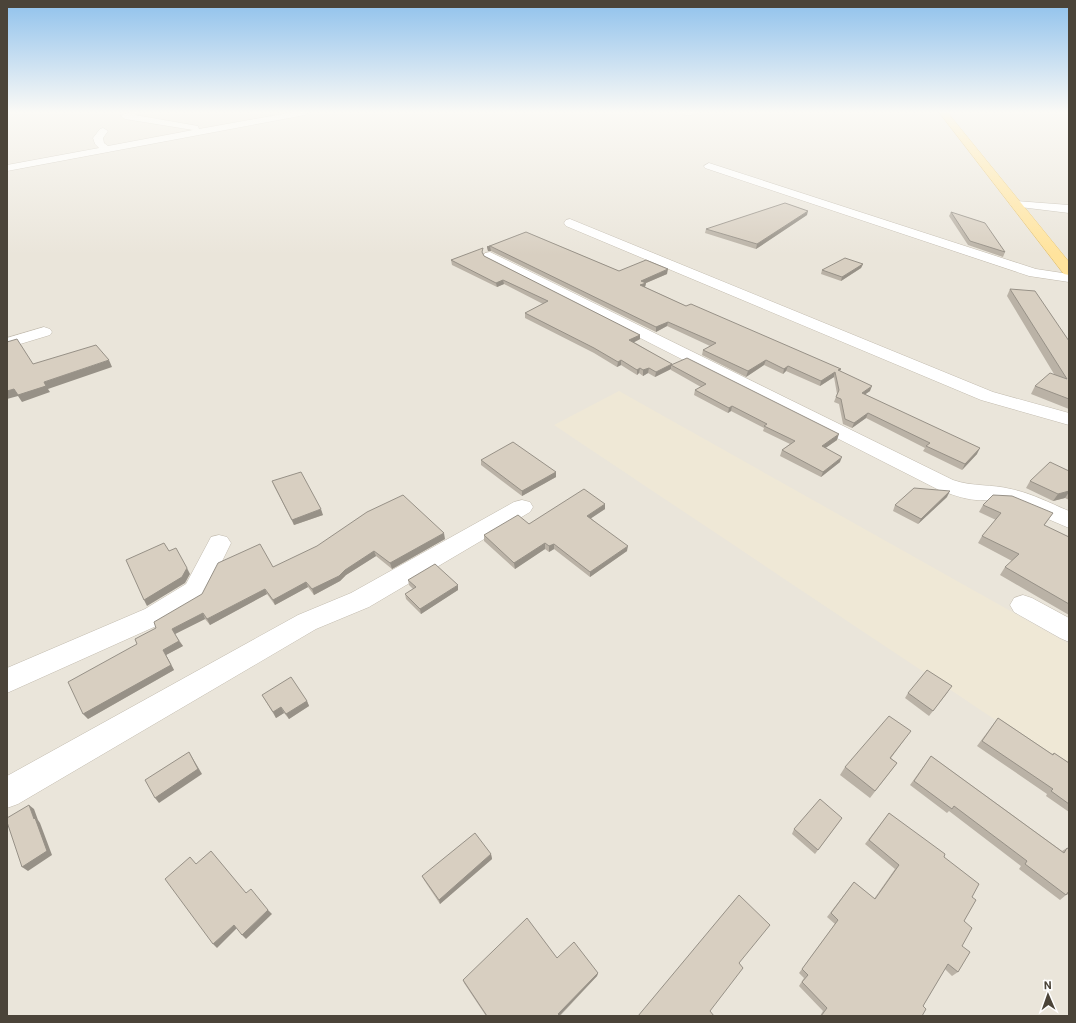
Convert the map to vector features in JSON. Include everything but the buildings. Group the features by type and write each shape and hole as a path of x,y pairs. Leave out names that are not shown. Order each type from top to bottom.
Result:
{"main road":[{"path":"981,160 1069,271"}],"street":[{"path":"7,168 50,160"},
{"path":"709,166 1034,273 1069,278"},
{"path":"1016,204 1067,210"},
{"path":"570,223 987,396 1049,412 1069,419"},
{"path":"490,256 946,485 960,490 976,493 998,493 1013,496 1069,520"},
{"path":"7,343 44,332"},
{"path":"7,793 307,622 360,600 522,507"},
{"path":"7,681 154,616 195,591 219,543"},
{"path":"1022,605 1069,631"}],"shaded area":[{"path":"7,160 1069,160 1069,1016 7,1016"},
{"path":"619,391 1069,644 1069,769 554,425"}]}
